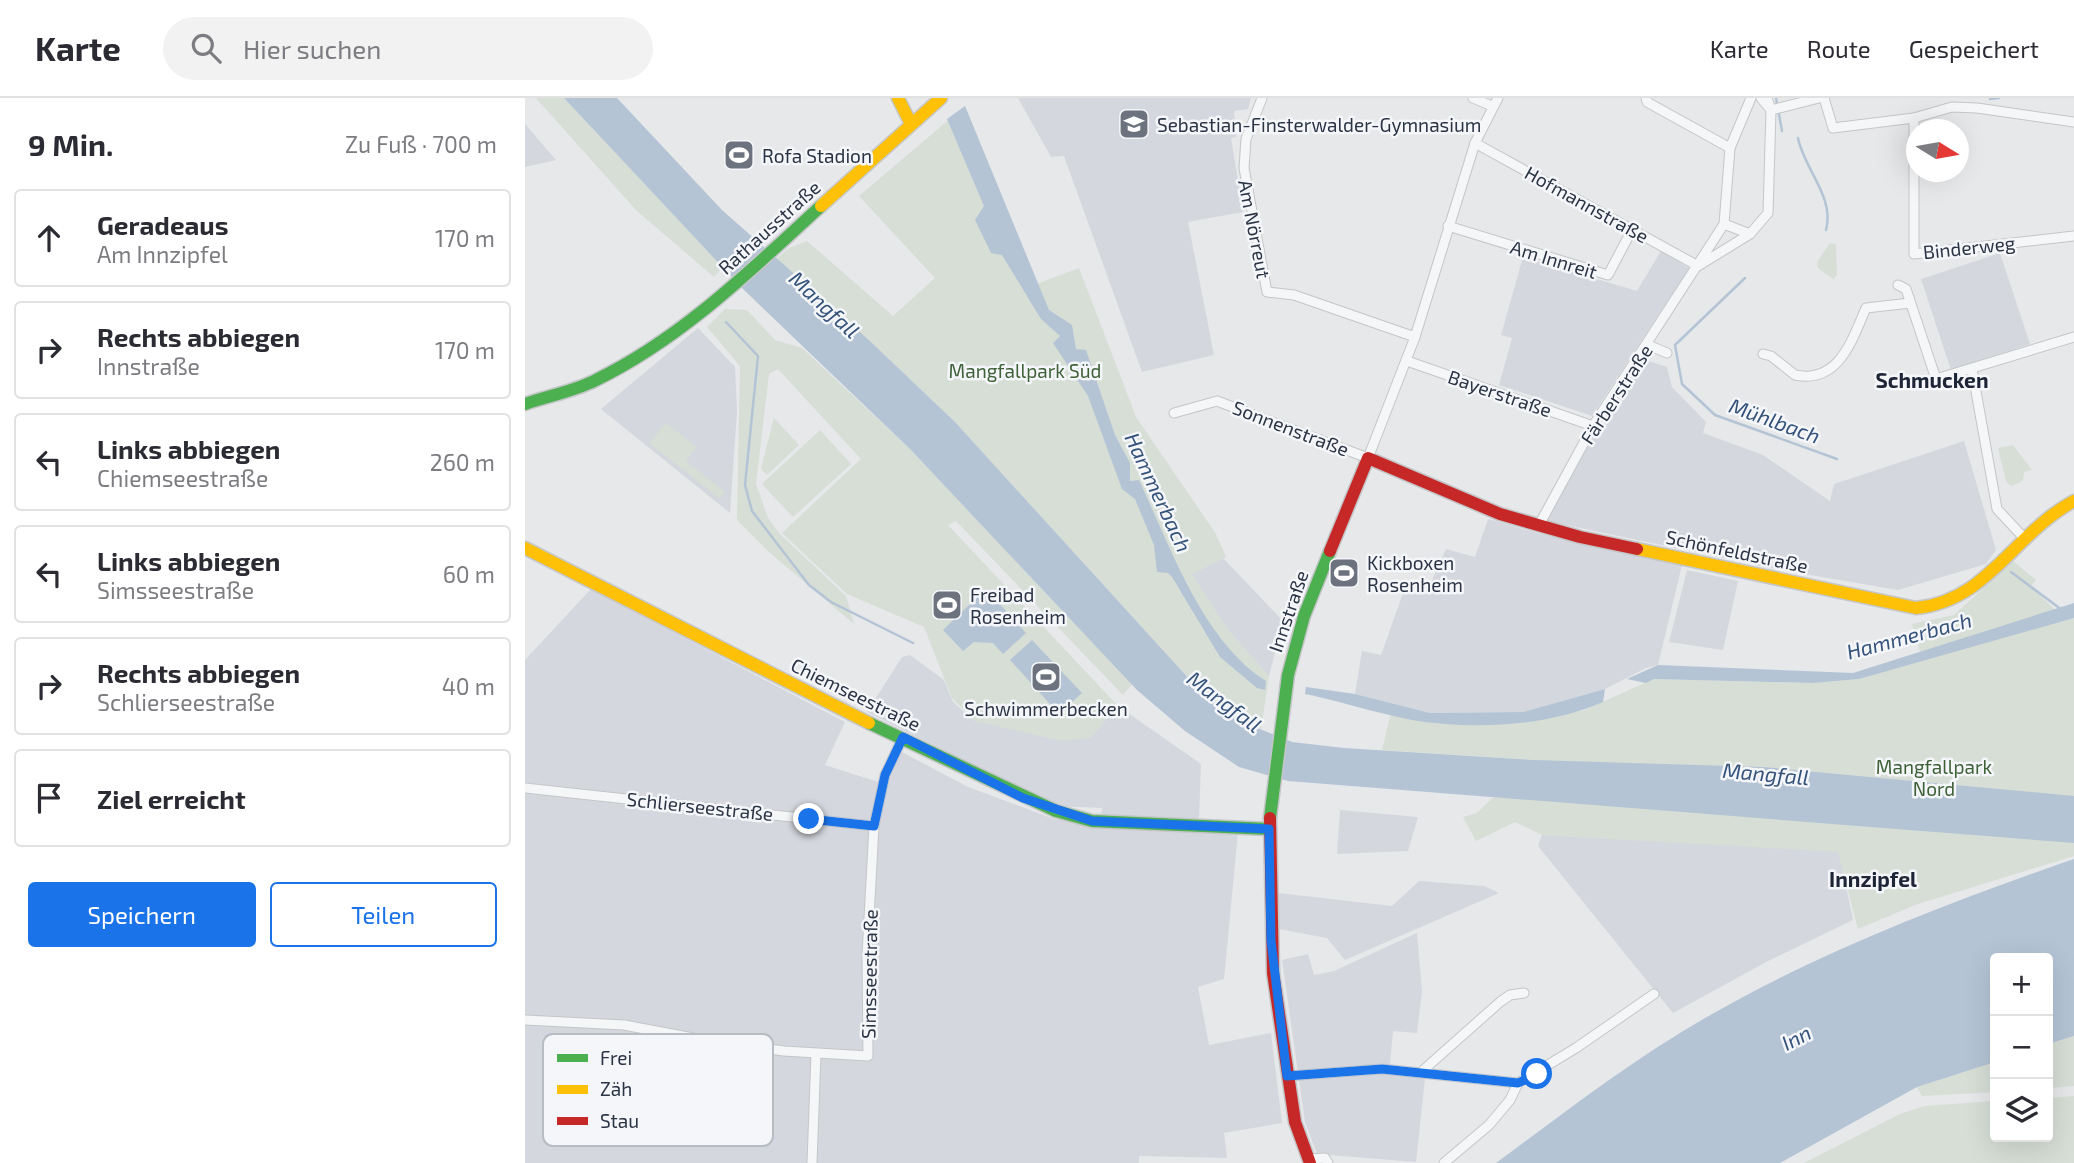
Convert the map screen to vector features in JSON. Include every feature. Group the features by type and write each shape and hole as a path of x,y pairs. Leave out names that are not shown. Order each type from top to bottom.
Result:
{"main road":[{"path":"898,98 911,124"},
{"name":"Rathausstraße","path":"525,404 581,387 625,366 717,300 941,98"},
{"name":"Schönfeldstraße","path":"1368,458 1500,514 1539,525 1662,556 1916,608 1951,602 1976,587 2044,519 2074,501"},
{"name":"Innstraße","path":"1309,1161 1295,1122 1287,1076 1271,940 1269,829 1284,693 1304,616 1368,458"},
{"name":"Chiemseestraße","path":"525,548 825,702 903,737 1023,798 1092,821 1269,829"}],"street":[{"name":"Am Nörreut","path":"1262,98 1246,139 1244,168 1267,292 1294,295 1415,337"},
{"path":"1473,98 1495,102"},
{"path":"1646,98 1647,102 1730,148"},
{"name":"Färberstraße","path":"1539,525 1593,426 1724,224 1730,148 1751,98"},
{"path":"1761,98 1777,109 1821,98 1833,128 1914,118 1952,107 2074,122"},
{"name":"Färberstraße","path":"1698,266 1750,234 1770,206 1777,109 1767,98"},
{"name":"Innstraße","path":"1368,458 1415,337 1475,143 1495,102"},
{"name":"Binderweg","path":"1914,118 1914,254 2074,236"},
{"name":"Hofmannstraße","path":"1475,143 1698,266"},
{"path":"1724,224 1750,234"},
{"name":"Am Innreit","path":"1448,226 1608,275 1633,228"},
{"path":"1898,285 1906,289 1936,379 2074,337"},
{"path":"1763,355 1771,356 1795,375 1825,373 1844,356 1866,308 1910,303"},
{"path":"1648,345 1667,353"},
{"name":"Bayerstraße","path":"1406,360 1593,426"},
{"path":"1972,369 1997,509 2024,538"},
{"name":"Sonnenstraße","path":"1174,413 1217,401 1368,458"},
{"name":"Simsseestraße","path":"816,1054 868,1056 867,955 874,826 885,775 903,737"},
{"name":"Schlierseestraße","path":"525,788 874,826"},
{"path":"1420,1073 1500,1002 1510,995 1524,993"},
{"path":"1287,1076 1382,1069 1518,1083 1557,1061 1654,994"},
{"path":"525,1020 624,1025 672,1034"},
{"path":"773,1049 816,1054 812,1163"},
{"path":"1444,1163 1489,1125 1510,1100 1518,1083"},
{"path":"1309,1161 1325,1158 1328,1163"}],"shaded area":[{"path":"1018,98 1251,98 1248,109 1234,111 1236,137 1231,138 1243,212 1188,222 1214,355 1142,372 1064,156 1051,157"},
{"path":"525,124 556,160 525,167"},
{"path":"1661,251 1689,268 1592,416 1499,385 1512,338 1501,335 1523,257 1637,291"},
{"path":"2000,253 2030,344 1951,370 1921,279"},
{"path":"698,328 735,367 737,411 730,513 601,409"},
{"path":"1642,359 1667,367 1672,387 1706,422 1703,433 1763,455 1830,501 1834,484 1964,441 1996,550 1986,564 1898,590 1770,568 1543,520"},
{"path":"1488,519 1540,534 1682,565 1658,665 1646,668 1605,689 1523,712 1430,713 1355,694 1362,651 1381,655 1407,582 1429,587 1446,549 1475,557"},
{"path":"1223,558 1283,621 1269,676 1228,630 1191,574"},
{"path":"1687,570 1738,581 1723,650 1669,642"},
{"path":"591,589 845,722 825,765 883,783 898,750 968,787 1054,819 1100,826 1102,808 1057,806 867,712 902,657 910,655 944,680 953,702 975,721 1090,738 1118,706 1201,764 1199,820 1238,832 1224,979 1198,987 1209,1045 1271,1033 1282,1123 1224,1133 1227,1158 1139,1156 1139,1163 525,1163 525,660"},
{"path":"1340,810 1418,817 1408,851 1337,854"},
{"path":"1542,835 1839,851 1853,920 1768,961 1673,1013 1538,846"},
{"path":"1419,881 1484,886 1499,893 1345,960 1327,938 1279,929 1278,893 1392,906"},
{"path":"1417,933 1422,991 1417,1033 1393,1031 1389,1074 1425,1078 1416,1162 1317,1154 1305,1122 1282,960 1308,954 1314,975 1334,971"}],"green space":[{"path":"536,98 564,98 723,267 714,277 636,210"},
{"name":"Mangfallpark Süd","path":"965,106 1037,284 1079,268 1136,417 1216,534 1226,557 1192,574 1228,630 1269,676 1261,729 1191,681 955,422 870,341 775,260 789,248 807,241 893,316 935,278 859,196"},
{"path":"1830,243 1836,244 1837,275 1833,279 1818,268 1817,262"},
{"name":"Freibad Rosenheim","path":"725,309 747,310 775,340 802,348 910,449 1132,684 1123,695 956,521 948,525 1118,706 1090,738 1061,741 975,721 952,698 924,627 847,594 782,533 861,459 778,369 769,374 756,484 768,518 780,534 846,596 854,624 769,552 737,520 740,366 707,327"},
{"path":"774,418 799,445 767,475 761,469"},
{"path":"666,423 697,447 686,461 725,492 720,499 649,443"},
{"path":"820,430 851,464 793,517 762,484"},
{"path":"2013,445 2032,470 2024,472 2023,481 2011,486 2006,481 1998,448"},
{"name":"Mangfallpark Nord","path":"2013,561 2036,580 2031,586 2056,611 2059,622 2074,618 2074,856 1915,905 1858,929 1838,852 1542,835 1515,822 1476,841 1463,817 1477,813 1532,760 1382,750 1391,713 1420,721 1582,711 1654,679 1813,683 1859,679 1922,659 1912,624 1954,615"},
{"path":"2074,1036 2074,1086 2053,1088 2053,1042"},
{"path":"1990,1064 1990,1092 1922,1096 1917,1087"},
{"path":"2074,1096 2074,1163 1804,1163 1900,1114 1925,1106 1990,1101 1990,1142 2053,1142 2053,1098"}],"water":[{"name":"Mangfall","path":"564,98 617,98 722,210 870,341 955,422 1191,681 1250,725 1292,742 1344,748 1533,760 1763,767 2074,796 2074,843 1288,781 1239,767 1185,731 1137,690 910,449 744,290"},
{"path":"965,106 1049,310 1072,325 1076,349 1086,350 1115,435 1130,463 1130,481 1139,480 1176,562 1206,618 1244,664 1266,681 1265,690 1257,688 1220,657 1172,577 1168,573 1157,572 1154,545 1135,499 1122,489 1088,396 1053,343 1060,336 1041,319 1002,255 991,253 975,220 984,206 947,119"},
{"path":"986,589 1026,633 1003,654 993,643 974,642 963,651 943,630"},
{"path":"2074,603 2074,618 1859,679 1813,683 1654,679 1646,683 1627,679 1658,665 1853,673"},
{"name":"Schwimmerbecken","path":"1032,640 1082,693 1059,714 1010,660"},
{"path":"1306,687 1355,694 1430,713 1523,712 1605,689 1603,702 1563,715 1521,723 1456,725 1404,718 1305,694"},
{"name":"Inn","path":"2074,859 2074,1036 2053,1042 2053,953 1990,953 1990,1064 1917,1087 1780,1163 1496,1163 1599,1087 1705,1018 1840,950 1979,893"}],"waterway":[{"name":"Mühlbach","path":"1776,98 1782,131"},
{"path":"1990,99 1999,98"},
{"name":"Mühlbach","path":"1798,138 1823,195 1828,218 1826,230"},
{"name":"Mühlbach","path":"1745,278 1675,345 1682,384 1715,415 1837,459"},
{"path":"726,322 758,356 745,485 752,511 809,585 831,602 913,643"},
{"name":"Mühlbach","path":"2011,572 2062,610"}],"traffic: fast":[{"path":"525,404 588,384 658,344 715,301 821,206"},
{"path":"1270,818 1288,675 1304,616 1330,551"},
{"path":"869,723 1056,811 1092,821 1269,829"}],"traffic: slow":[{"path":"898,98 911,124"},
{"path":"821,206 941,98"},
{"path":"1637,549 1916,608 1941,603 1963,593 1982,580 2053,514 2074,501"},
{"path":"525,548 869,723"}],"traffic: jam":[{"path":"1330,551 1368,458 1500,514 1580,537 1637,549"},
{"path":"1270,818 1273,973 1295,1122 1310,1163"}],"place":[{"name":"Sebastian-Finsterwalder-Gymnasium","path":"1134,124"},
{"name":"Rofa Stadion","path":"739,155"},
{"name":"Kickboxen Rosenheim","path":"1344,573"},
{"name":"Freibad Rosenheim","path":"947,605"},
{"name":"Schwimmerbecken","path":"1046,677"}],"district":[{"name":"Schmucken","path":"1932,379"},
{"name":"Innzipfel","path":"1873,878"}],"route":[{"path":"809,819 874,826 885,775 903,737 1023,798 1092,821 1269,829 1273,973 1287,1076 1382,1069 1518,1083 1537,1074"}],"water label":[{"name":"Hammerbach","path":"1159,492"},
{"name":"Hammerbach","path":"1909,635"}]}
